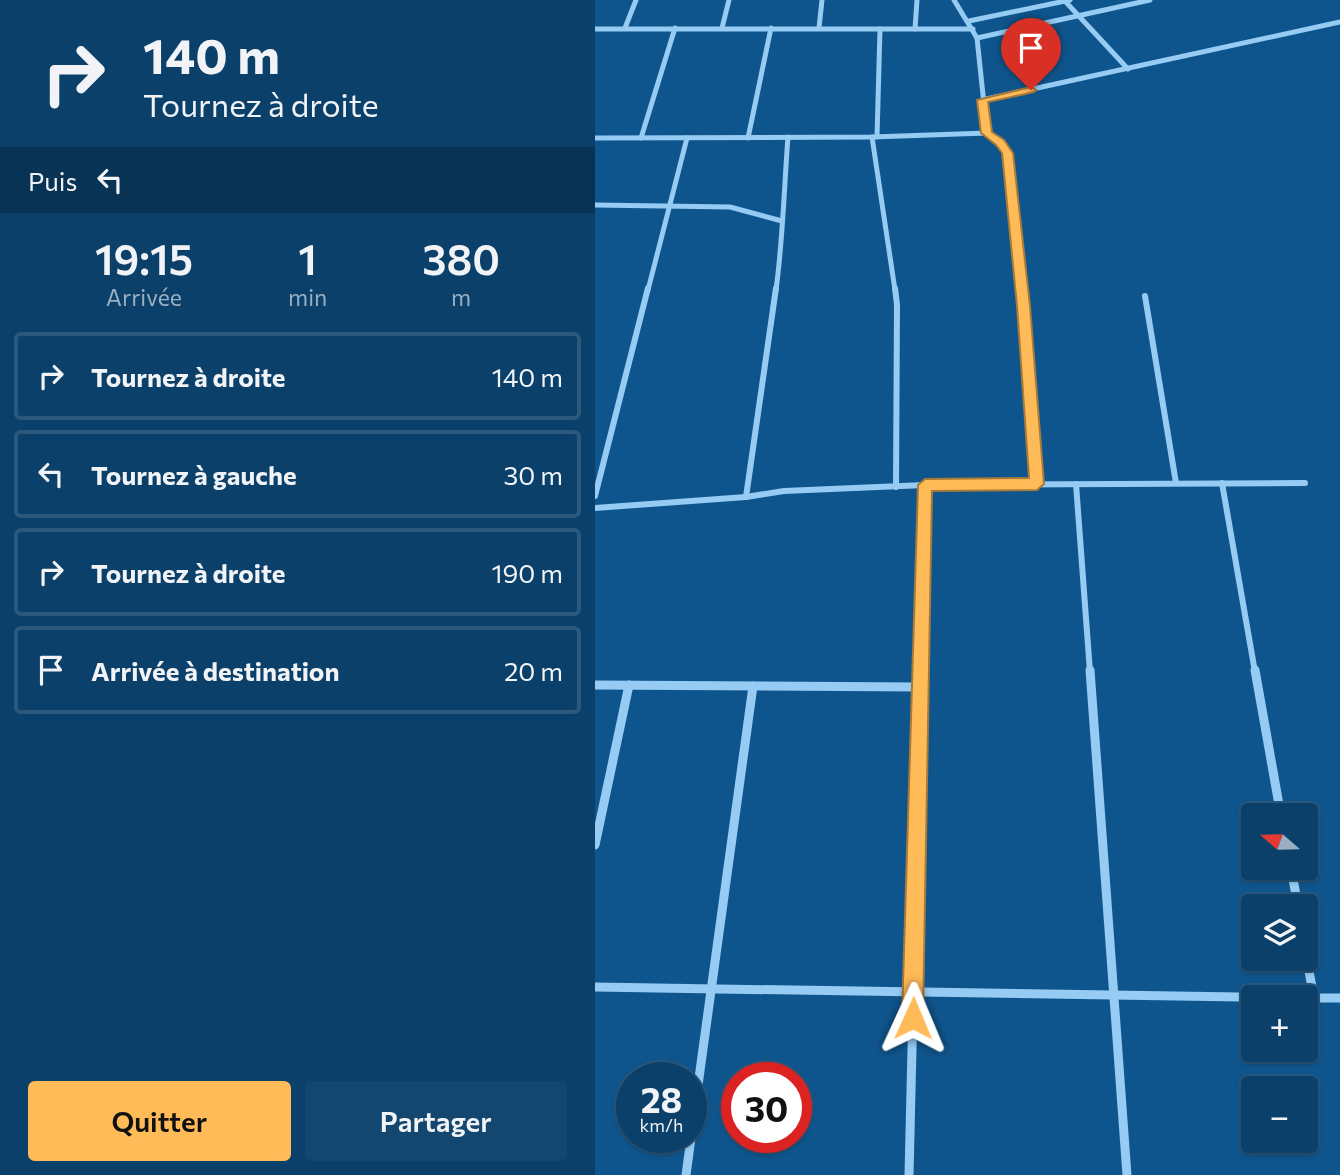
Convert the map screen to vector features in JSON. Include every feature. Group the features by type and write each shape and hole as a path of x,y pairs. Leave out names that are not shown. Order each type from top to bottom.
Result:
{"street":[{"path":"625,28 635,2 628,0"},
{"path":"722,28 729,0"},
{"path":"819,29 822,0"},
{"path":"915,29 917,0"},
{"path":"954,0 977,38 987,133"},
{"path":"969,21 1067,0 1128,69"},
{"path":"977,38 1150,0"},
{"path":"982,100 1340,22"},
{"path":"641,138 675,28"},
{"path":"748,138 771,28"},
{"path":"595,29 973,29"},
{"path":"880,29 874,137 897,305 896,487"},
{"path":"595,138 874,137 987,133 1000,142 1007,153 1024,306 1037,484"},
{"path":"746,497 783,240 788,137"},
{"path":"595,496 687,138"},
{"path":"595,205 737,208 782,221"},
{"path":"1145,296 1176,483"},
{"path":"595,508 746,497 784,491 925,485 1305,482"},
{"path":"1221,483 1279,803"},
{"path":"1076,484 1127,1175"},
{"path":"909,1175 925,485"},
{"path":"595,685 920,687"},
{"path":"595,845 629,685"},
{"path":"702,1062 753,686"},
{"path":"595,986 1241,997"},
{"path":"1318,998 1340,998"},
{"path":"686,1175 689,1153"}],"route":[{"path":"913,1018 925,485 1037,484 1024,306 1007,153 1000,142 987,133 982,100 1031,90"}]}
